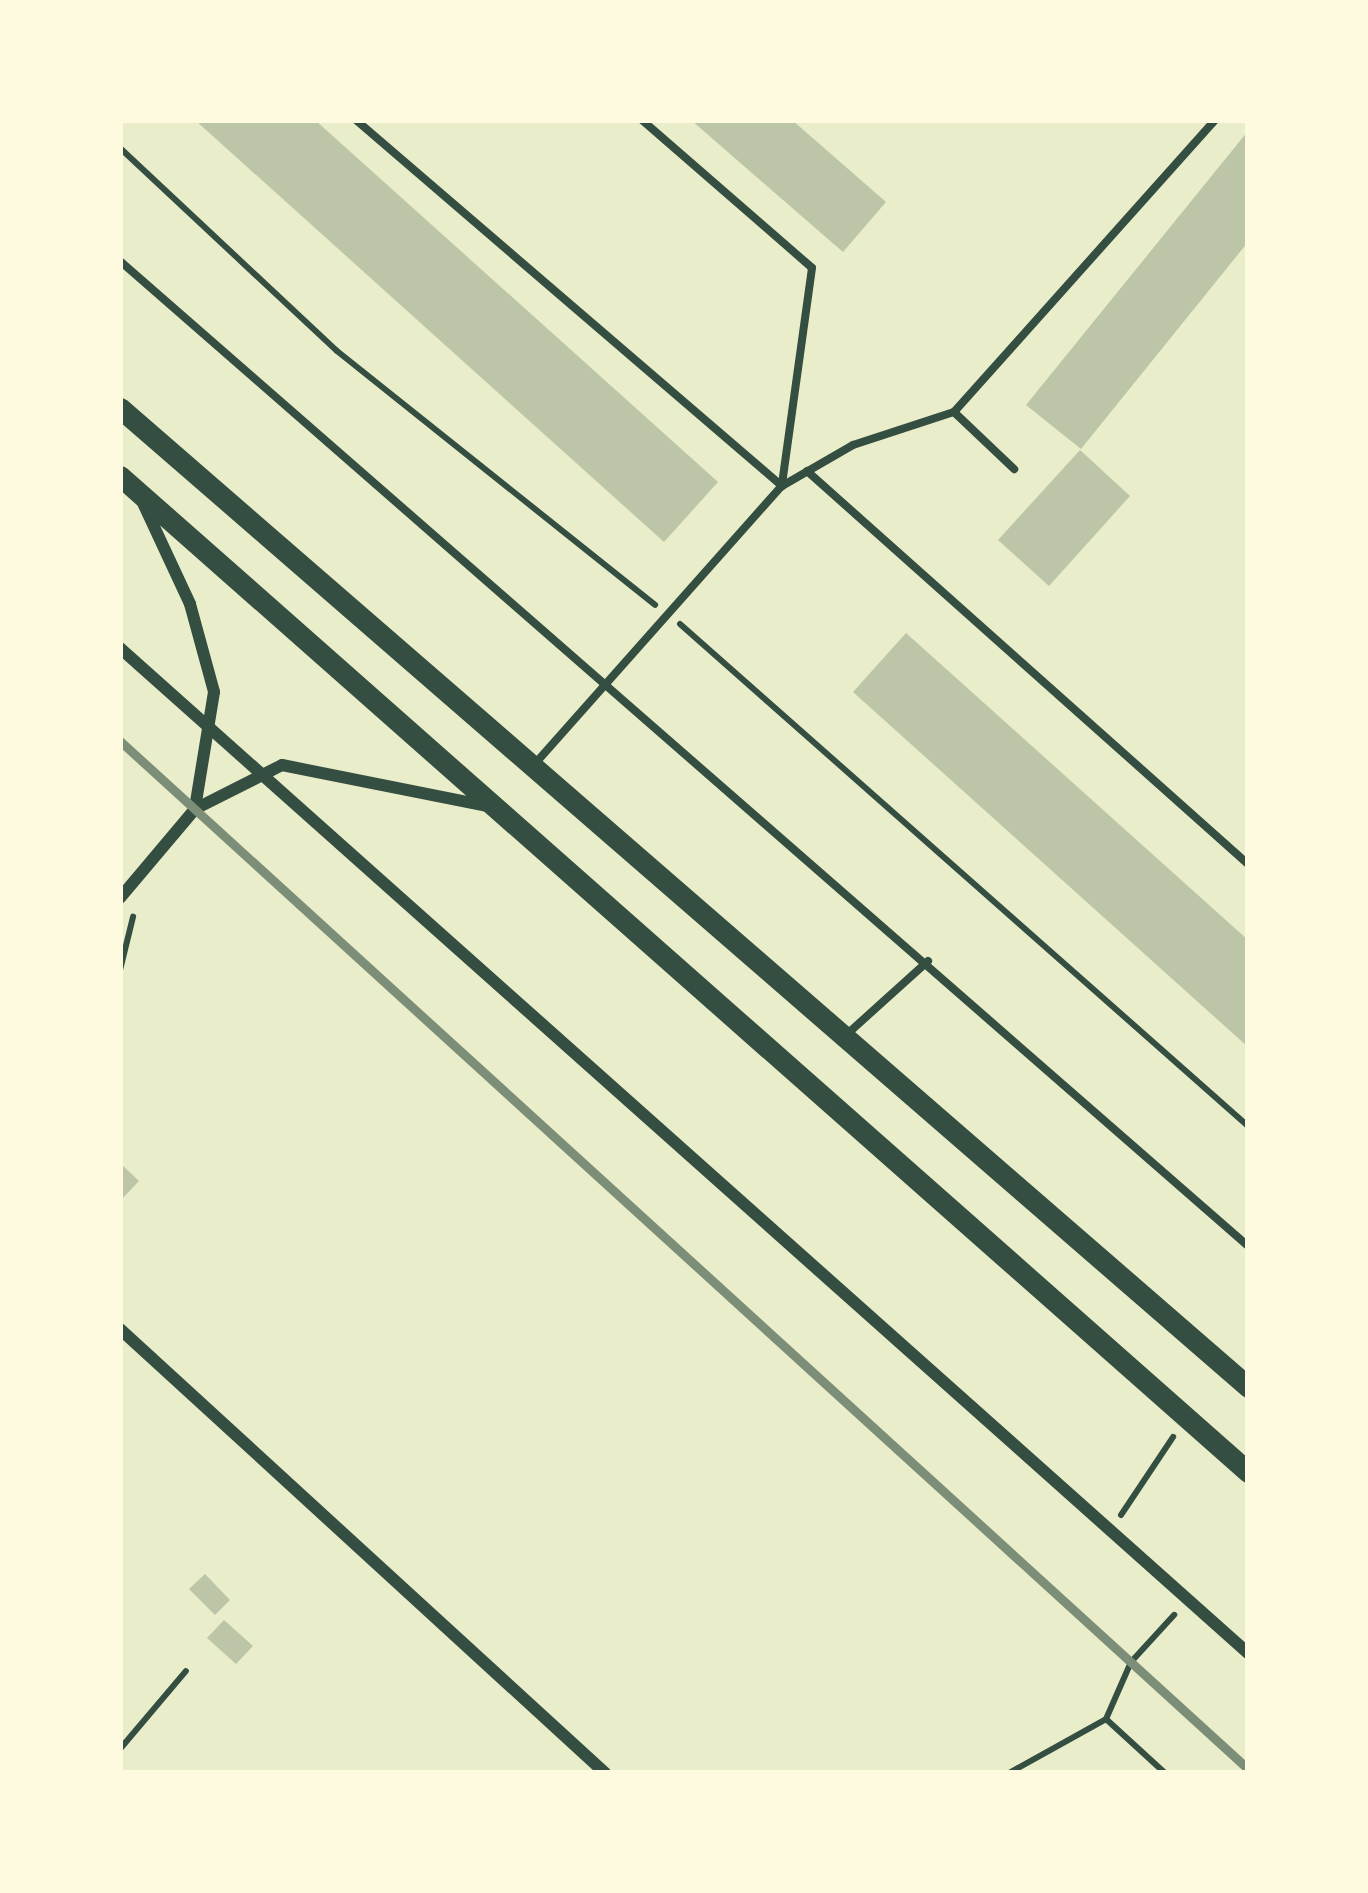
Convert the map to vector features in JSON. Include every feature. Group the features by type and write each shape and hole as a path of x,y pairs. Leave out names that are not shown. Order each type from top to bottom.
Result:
{"main road":[{"path":"120,408 1248,1388"},
{"path":"129,483 1248,1472"}],"street":[{"path":"129,483 190,604 214,734 195,808"},
{"path":"120,648 254,774 1248,1652"},
{"path":"120,898 195,808 254,774 282,765 500,809"},
{"path":"120,1329 605,1773"}],"lane":[{"path":"356,120 782,486"},
{"path":"642,120 812,268 782,486"},
{"path":"532,768 782,486 807,471 955,412 1215,120"},
{"path":"120,261 602,684 928,961 1248,1246"},
{"path":"955,412 1014,469"},
{"path":"807,471 1248,864"},
{"path":"845,1036 928,961"}],"path":[{"path":"120,148 337,351 667,614 1248,1126"},
{"path":"120,970 143,906"},
{"path":"1009,1773 1106,1719 1131,1662 1189,1599"},
{"path":"120,1749 186,1671"},
{"path":"1106,1719 1166,1773"}],"building":[{"path":"195,120 315,120 718,482 664,542"},
{"path":"691,120 792,120 886,202 843,252"},
{"path":"1248,131 1248,242 1081,449 1026,405"},
{"path":"1080,450 1130,496 1049,586 998,540"},
{"path":"906,633 1248,940 1248,1047 853,692"},
{"path":"120,1163 139,1181 120,1201"},
{"path":"205,1574 230,1600 215,1615 189,1589"},
{"path":"224,1620 253,1646 236,1664 207,1638"}],"railway":[{"path":"120,741 1248,1769"}]}
